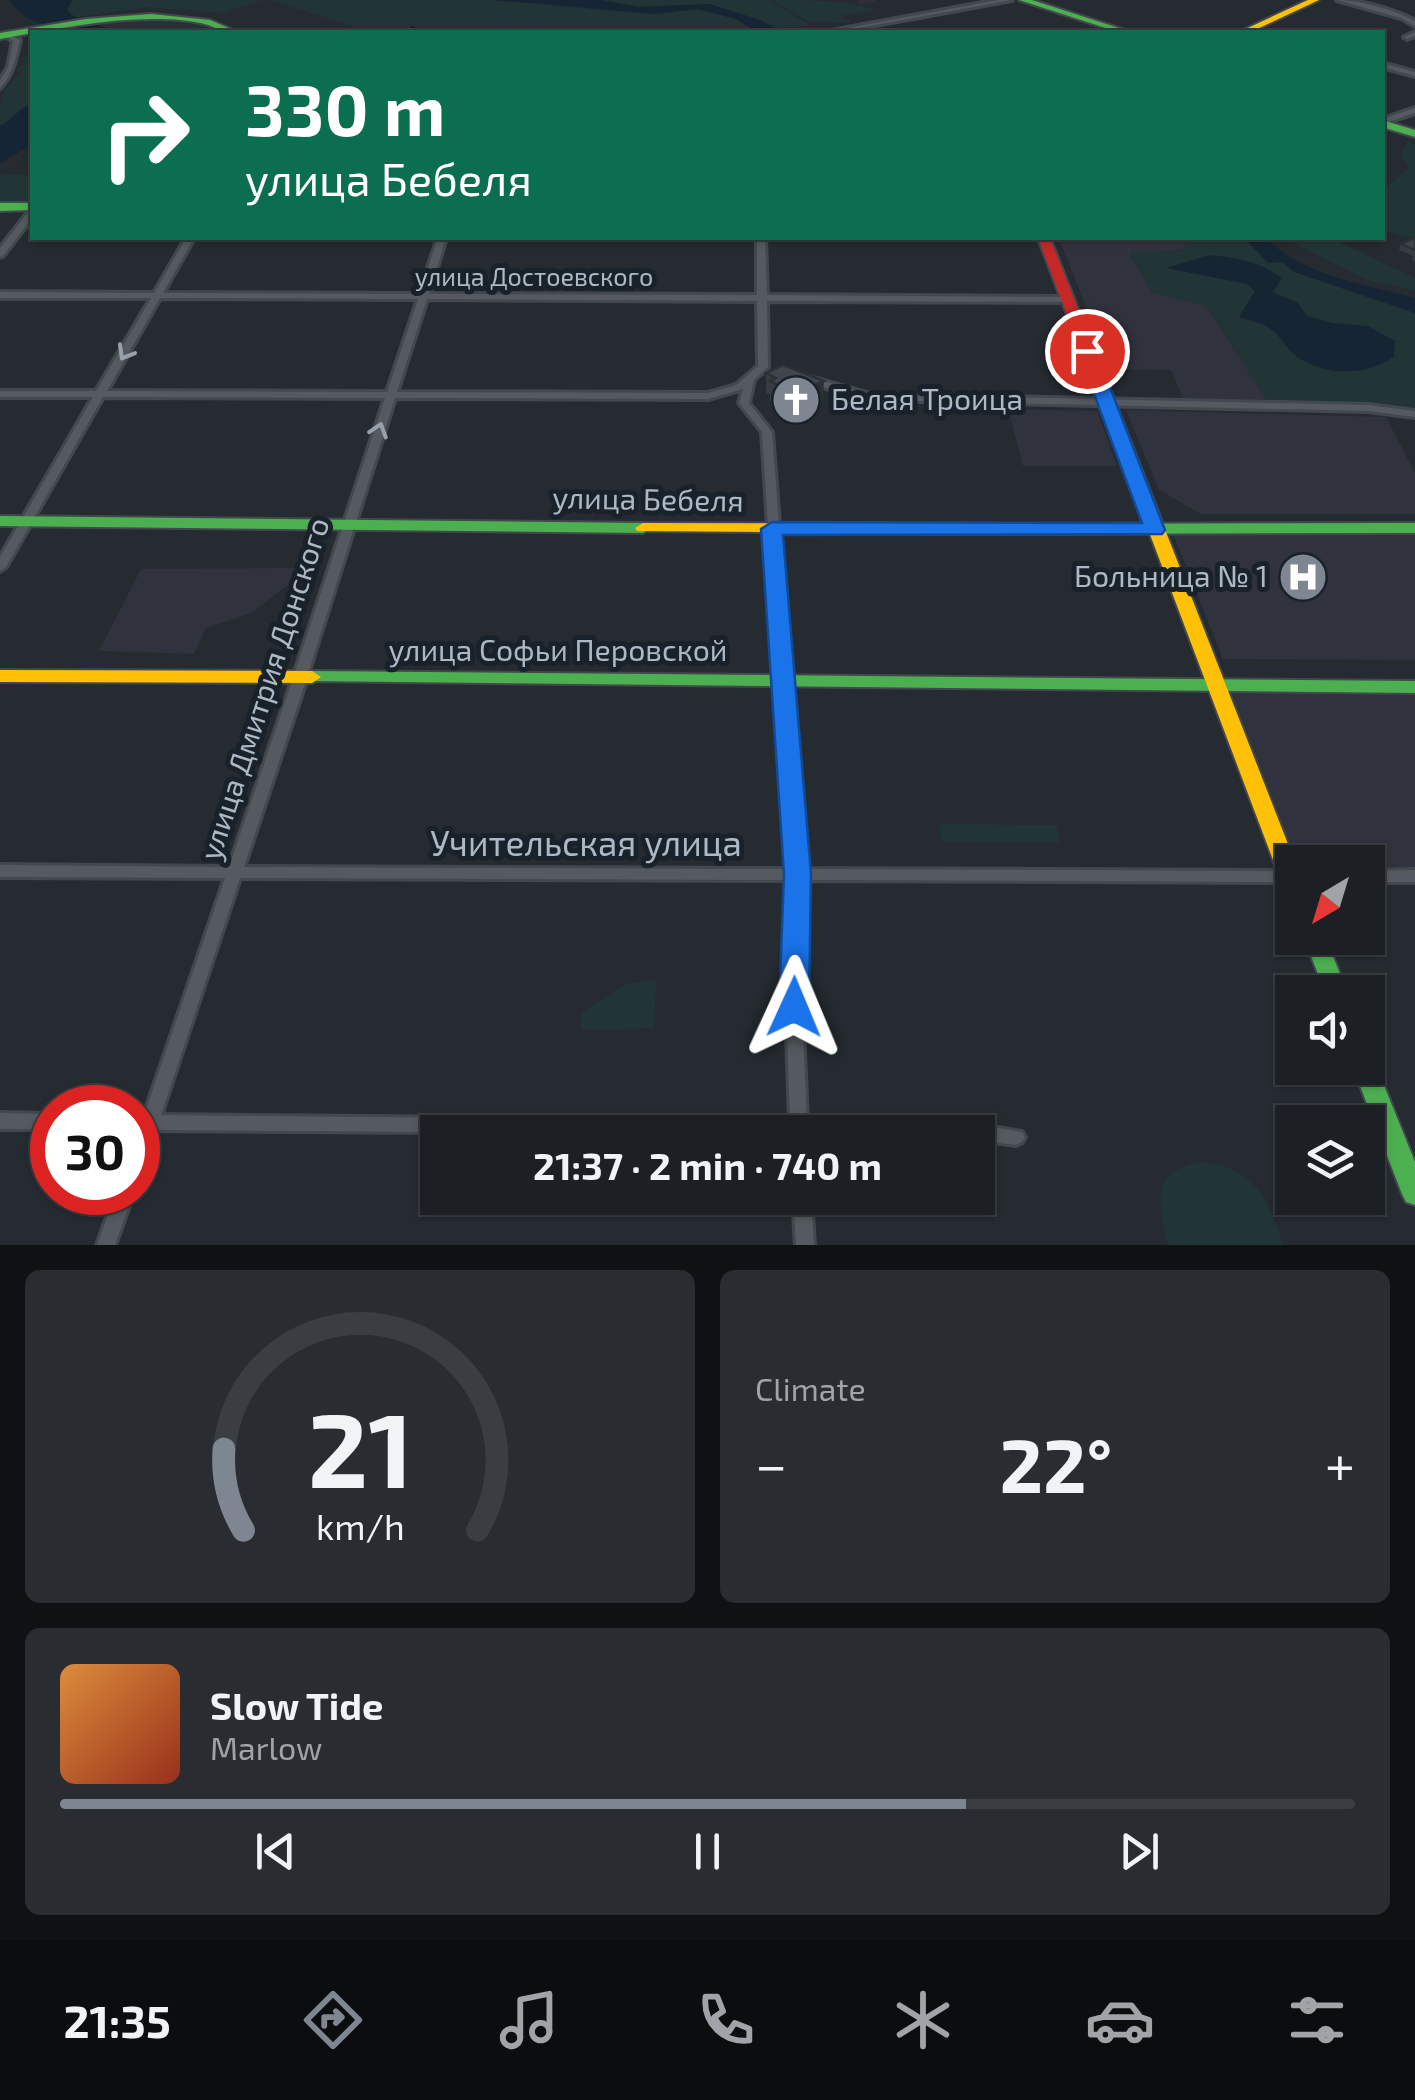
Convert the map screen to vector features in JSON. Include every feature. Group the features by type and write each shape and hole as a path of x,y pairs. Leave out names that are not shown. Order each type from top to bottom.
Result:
{"street":[{"path":"840,30 1009,0"},
{"path":"1023,0 1120,30"},
{"path":"1248,30 1314,0"},
{"path":"1340,0 1402,16 1415,24"},
{"path":"31,30 108,14 177,10 207,13 229,26"},
{"path":"1402,16 1415,10"},
{"path":"4,35 30,30"},
{"path":"0,86 11,67 17,40 4,35"},
{"path":"1385,66 1415,74"},
{"path":"1385,121 1415,110"},
{"path":"1385,123 1415,134"},
{"path":"0,207 30,210"},
{"path":"0,254 30,213"},
{"path":"0,566 189,240"},
{"name":"улица Дмитрия Донского","path":"157,1085 234,872 441,240"},
{"path":"708,396 750,380 763,368 761,240"},
{"path":"1045,240 1279,845"},
{"name":"улица Достоевского","path":"0,296 1067,298"},
{"path":"763,368 782,372"},
{"path":"801,378 870,398 1368,408 1415,414"},
{"path":"750,380 743,399 766,432 785,675 798,874 794,1007 798,1115"},
{"path":"0,394 708,396 747,409"},
{"name":"улица Бебеля","path":"0,521 772,529 1415,528"},
{"name":"улица Софьи Перовской","path":"0,668 300,674"},
{"name":"улица Софьи Перовской","path":"0,676 785,675 1415,687"},
{"name":"улица Софьи Перовской","path":"1214,681 1415,677"},
{"name":"Учительская улица","path":"0,871 1275,878"},
{"path":"1385,877 1415,876"},
{"path":"1373,1085 1415,1194"},
{"path":"0,1121 30,1122"},
{"path":"160,1122 420,1125"},
{"path":"995,1134 1016,1137"},
{"path":"106,1245 117,1215"},
{"path":"803,1215 804,1245"}],"shaded area":[{"path":"72,0 262,0 223,13 147,7 76,17 67,10"},
{"path":"270,0 493,0 655,14 697,9 736,19 754,30 365,30"},
{"path":"601,0 769,0 811,26 779,28 710,4 638,7"},
{"path":"772,0 839,2 875,10 840,16 851,23 807,21"},
{"path":"164,18 211,25 195,29 200,30 112,30 95,24"},
{"path":"30,55 30,105 0,126 3,95 22,74 15,70 26,61 19,58"},
{"path":"1407,141 1415,144 1415,238 1385,231 1385,188 1409,168 1401,156"},
{"path":"0,174 30,175 30,202 0,202"},
{"path":"1060,240 1182,240 1189,249 1130,254 1152,292 1206,306 1267,400 1183,399 1171,370 1110,369"},
{"path":"1182,240 1246,240 1268,263 1282,262 1294,272 1415,313 1415,410 1267,400 1206,306 1152,292 1130,253 1188,249"},
{"path":"1287,240 1334,240 1415,278 1415,290 1367,280"},
{"path":"1008,409 1097,411 1117,466 1023,466"},
{"name":"Больница № 1","path":"1126,410 1386,417 1415,473 1415,514 1201,514 1159,490"},
{"name":"Больница № 1","path":"1173,534 1415,534 1415,660 1223,659"},
{"path":"314,568 308,580 290,583 252,613 206,628 194,654 99,651 141,569"},
{"path":"1219,692 1415,694 1415,876 1385,877 1385,845 1279,845"},
{"path":"939,824 1056,825 1060,842 942,842"},
{"path":"656,980 654,1028 581,1030 581,1013 628,983"},
{"path":"1202,1162 1234,1171 1257,1188 1283,1245 1168,1245 1161,1203 1165,1181 1185,1166"}],"water":[{"path":"9,0 72,0 67,10 71,15 112,30 71,28 24,16"},
{"path":"493,0 601,0 638,7 710,4 760,20 778,30 754,30 736,19 697,9 655,14"},
{"path":"30,105 30,145 0,164 0,126"},
{"path":"1246,240 1269,240 1315,270 1415,298 1415,313 1294,272 1282,262 1268,263"},
{"path":"1210,255 1248,261 1274,272 1282,278 1273,292 1298,303 1307,316 1368,326 1395,341 1394,357 1371,368 1345,372 1308,363 1292,353 1269,328 1239,317 1255,291 1247,284 1166,268"}],"building":[{"path":"1415,238 1415,250 1401,244"},
{"path":"783,365 824,381 795,394 770,381 776,378 766,373"}],"waterway":[{"path":"412,27 417,30"}],"traffic: fast":[{"path":"1023,0 1120,30"},
{"path":"34,30 151,16 210,23 228,30"},
{"path":"0,36 30,31"},
{"path":"1385,124 1415,134"},
{"path":"0,207 30,207"},
{"path":"0,521 643,528"},
{"path":"991,529 1415,528"},
{"path":"312,677 1415,687"},
{"path":"1322,955 1329,975"},
{"path":"1372,1085 1415,1194"}],"traffic: slow":[{"path":"1248,30 1315,0"},
{"path":"1131,463 1278,845"},
{"path":"643,528 991,529"},
{"path":"0,676 312,677"}],"traffic: jam":[{"path":"1045,240 1131,463"}],"place":[{"name":"Белая Троица","path":"796,400"},
{"name":"Больница № 1","path":"1303,577"}],"route":[{"path":"794,1007 798,874 772,529 1155,530 1087,351"}]}
